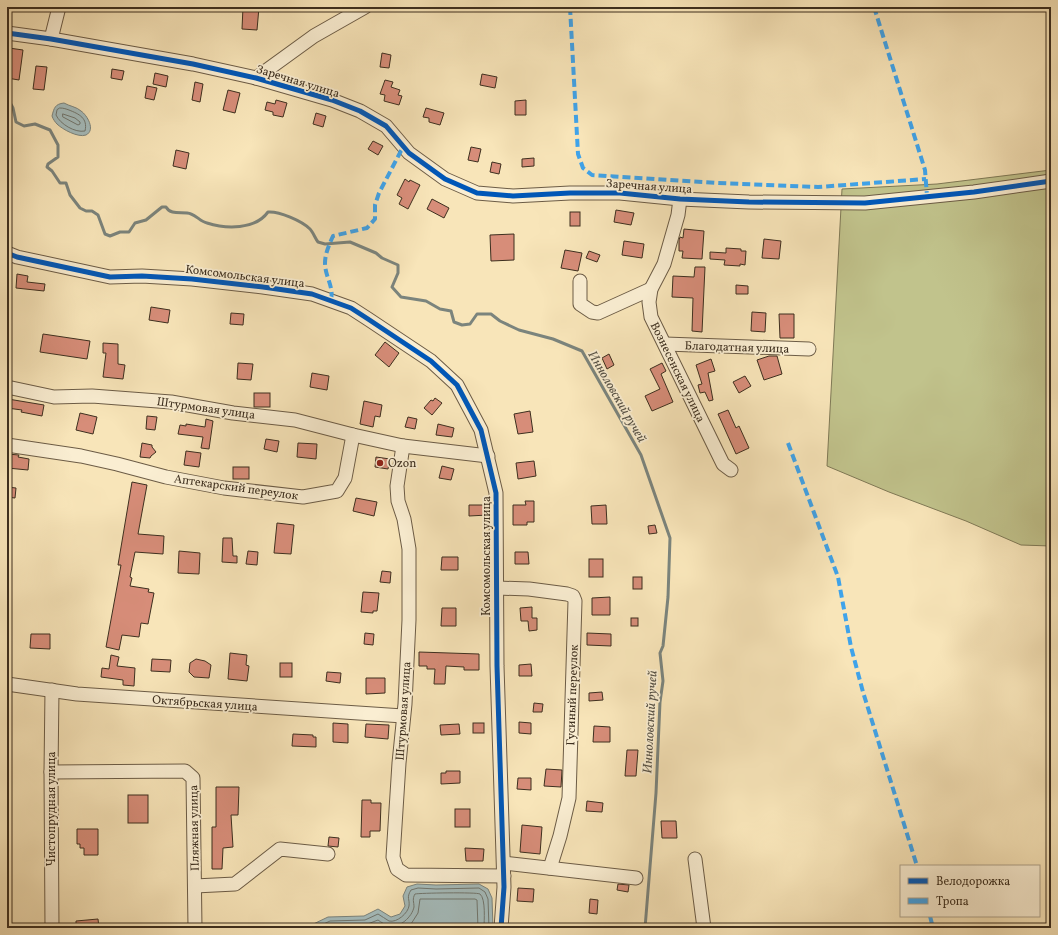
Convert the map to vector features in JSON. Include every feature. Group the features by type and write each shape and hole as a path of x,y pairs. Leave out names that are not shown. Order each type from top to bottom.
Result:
{"street":[{"path":"51,39 59,7"},
{"path":"256,78 314,36 365,7"},
{"name":"Заречная улица","path":"7,33 51,39 193,64 256,78 332,100 360,111 386,126 409,153 445,179 477,193 513,196 570,193 620,193 680,199 749,202 865,203 974,192 1051,181"},
{"name":"Вознесенская улица","path":"680,199 678,215 664,264 651,289 649,302 652,317 722,464 730,470"},
{"name":"Комсомольская улица","path":"7,253 17,257 110,277 149,276 192,279 312,294 351,308 431,361 457,385 481,430 496,493 497,674 504,863 501,928"},
{"path":"580,280 580,304 592,312 598,313 651,289"},
{"name":"Благодатная улица","path":"665,344 809,349"},
{"name":"Штурмовая улица","path":"7,387 54,397 92,396 170,402 233,413 295,420 403,446 488,456"},
{"name":"Аптекарский переулок","path":"7,445 81,456 166,477 224,488 303,497 336,491 346,478 353,435"},
{"name":"Штурмовая улица","path":"403,446 397,486 398,501 404,519 409,549 409,620 405,704 393,857 397,869 406,875 504,876"},
{"name":"Гусиный переулок","path":"497,588 529,589 567,594 573,596 575,601 569,798 560,836 550,868"},
{"name":"Октябрьская улица","path":"7,684 77,694 403,716"},
{"name":"Чистопрудная улица","path":"52,690 52,928"},
{"name":"Пляжная улица","path":"51,772 185,771 194,778 195,928"},
{"path":"195,886 235,884 280,849 328,854"},
{"path":"695,859 704,928"},
{"path":"504,863 636,878"}],"green space":[{"path":"1051,170 1051,546 1021,545 966,521 889,492 827,466 842,189 937,184"}],"water":[{"path":"64,103 79,110 86,116 90,123 89,133 83,136 70,132 59,126 52,116 57,105"},
{"path":"417,884 479,884 488,889 492,898 493,928 305,928 328,917 364,916 378,909 391,917 400,914 405,906 403,896 407,887"}],"building":[{"path":"243,7 259,7 257,30 242,29"},
{"path":"9,48 23,50 19,80 7,78"},
{"path":"382,53 391,55 389,68 380,67"},
{"path":"36,66 47,67 44,90 33,89"},
{"path":"112,69 124,71 122,80 111,78"},
{"path":"155,73 168,76 166,87 153,84"},
{"path":"482,74 497,77 495,88 480,85"},
{"path":"385,80 393,82 391,87 400,90 398,95 402,96 399,105 384,101 385,95 380,94"},
{"path":"195,82 203,84 200,102 192,100"},
{"path":"147,86 157,88 154,100 145,98"},
{"path":"228,90 240,93 235,113 223,110"},
{"path":"276,100 287,103 283,117 273,115 273,112 265,110 267,102 275,104"},
{"path":"526,100 526,115 515,115 515,101"},
{"path":"426,108 444,113 440,125 429,122 429,118 423,117"},
{"path":"316,113 326,116 323,127 313,124"},
{"path":"373,141 383,146 378,155 368,149"},
{"path":"471,147 481,149 478,162 468,160"},
{"path":"176,150 189,153 186,169 173,166"},
{"path":"534,158 534,166 522,167 522,159"},
{"path":"492,162 501,164 499,174 490,172"},
{"path":"405,179 409,182 410,180 420,185 408,209 399,204 402,198 397,195"},
{"path":"432,199 449,208 444,218 427,209"},
{"path":"616,210 634,213 631,225 614,222"},
{"path":"570,212 580,212 580,226 570,226"},
{"path":"684,229 704,231 702,259 682,258 683,251 679,251 679,240 680,237 683,238"},
{"path":"514,234 514,260 491,261 490,235"},
{"path":"764,239 781,241 779,259 762,258"},
{"path":"624,241 644,244 642,258 622,255"},
{"path":"726,248 741,249 741,251 746,251 745,265 724,265 725,260 710,259 710,252 726,253"},
{"path":"565,250 582,253 578,271 561,268"},
{"path":"589,251 600,255 597,262 586,258"},
{"path":"695,267 705,267 702,332 692,331 693,298 672,297 673,276 694,277"},
{"path":"17,274 28,276 27,282 45,284 44,291 16,288"},
{"path":"736,285 748,286 748,294 736,294"},
{"path":"151,307 170,310 168,323 149,320"},
{"path":"752,312 766,313 765,332 751,331"},
{"path":"231,313 244,314 243,325 230,324"},
{"path":"779,314 794,314 794,338 780,338"},
{"path":"43,334 90,341 87,359 40,352"},
{"path":"385,342 399,353 389,367 375,355"},
{"path":"103,343 118,344 118,364 125,365 123,379 103,377 106,353 103,353"},
{"path":"609,354 614,365 607,369 602,358"},
{"path":"769,356 777,356 782,374 764,380 757,360"},
{"path":"711,359 715,371 708,373 713,400 709,401 705,392 700,393 698,385 702,384 696,365"},
{"path":"238,363 253,364 251,380 237,379"},
{"path":"662,363 666,371 661,374 673,402 652,411 645,396 660,389 650,369"},
{"path":"312,373 329,376 327,390 310,387"},
{"path":"745,376 751,386 739,393 733,382"},
{"path":"254,393 270,393 270,407 254,407"},
{"path":"435,398 442,403 432,415 424,408 431,400 433,401"},
{"path":"8,399 44,405 42,416 21,412 22,410 7,408"},
{"path":"364,401 382,405 380,417 375,416 373,427 360,424"},
{"path":"728,410 736,428 739,426 749,448 736,454 718,414"},
{"path":"530,411 533,432 518,434 514,414"},
{"path":"80,413 97,417 93,434 76,430"},
{"path":"147,416 157,417 155,430 146,429"},
{"path":"408,417 417,419 415,429 405,427"},
{"path":"206,419 213,421 209,449 201,448 203,437 178,434 180,425 186,426 186,424 205,427"},
{"path":"438,424 454,428 452,437 436,435"},
{"path":"266,439 279,441 277,452 264,449"},
{"path":"142,443 152,445 156,452 150,458 140,457"},
{"path":"298,443 317,444 316,459 297,457"},
{"path":"186,451 201,453 199,467 184,465"},
{"path":"7,454 19,455 18,457 29,459 28,470 7,468"},
{"path":"376,457 390,459 388,469 375,467"},
{"path":"534,461 536,476 518,479 516,463"},
{"path":"442,466 454,469 451,480 439,478"},
{"path":"233,467 249,467 249,479 233,479"},
{"path":"132,482 147,485 138,534 164,536 163,554 135,552 130,577 132,578 130,586 149,589 148,592 154,593 148,624 141,623 139,637 122,635 119,650 106,647 121,565 118,565"},
{"path":"7,487 16,488 15,498 7,497"},
{"path":"356,498 377,502 374,516 353,511"},
{"path":"525,501 534,501 534,522 527,522 527,525 513,525 513,505 526,505"},
{"path":"469,505 488,505 488,515 469,516"},
{"path":"606,505 607,524 592,524 591,506"},
{"path":"277,523 294,525 291,554 274,553"},
{"path":"655,525 657,533 649,534 648,526"},
{"path":"223,538 232,538 233,556 237,556 237,563 222,562"},
{"path":"179,551 200,553 199,574 178,573"},
{"path":"248,551 258,552 257,565 246,564"},
{"path":"515,552 528,552 529,564 515,564"},
{"path":"442,557 458,557 458,570 441,570"},
{"path":"589,559 603,559 603,577 589,577"},
{"path":"382,571 391,572 390,583 380,582"},
{"path":"633,577 642,577 642,589 633,589"},
{"path":"363,592 379,593 377,611 373,611 373,613 361,612"},
{"path":"610,597 610,615 592,615 592,598"},
{"path":"532,607 532,618 537,618 537,630 529,631 528,621 521,621 520,608"},
{"path":"442,608 456,608 456,626 441,626"},
{"path":"631,618 638,618 638,626 631,626"},
{"path":"365,633 374,634 373,645 364,644"},
{"path":"587,633 611,634 611,646 587,645"},
{"path":"31,634 50,634 50,649 30,648"},
{"path":"419,652 479,654 479,670 464,670 464,667 446,666 445,684 434,684 435,669 427,669 427,666 419,666"},
{"path":"230,653 247,655 246,665 249,666 247,681 228,679"},
{"path":"111,655 119,657 117,666 135,668 134,686 123,685 123,680 101,677 102,668 109,669"},
{"path":"152,659 171,660 170,672 151,671"},
{"path":"196,659 205,661 211,665 209,678 194,677 189,672 190,663"},
{"path":"280,663 292,663 292,677 280,677"},
{"path":"531,664 532,676 519,676 519,665"},
{"path":"327,672 341,673 340,683 326,681"},
{"path":"366,678 385,678 385,693 366,694"},
{"path":"602,692 603,700 589,701 589,693"},
{"path":"534,703 543,704 542,712 533,712"},
{"path":"519,722 531,723 531,734 519,733"},
{"path":"333,723 348,724 348,743 333,742"},
{"path":"473,723 484,723 484,733 473,733"},
{"path":"366,724 389,725 388,739 365,737"},
{"path":"459,724 460,734 441,735 440,725"},
{"path":"594,726 610,727 610,742 593,742"},
{"path":"293,734 313,735 313,737 316,737 316,747 292,746"},
{"path":"627,750 638,750 636,776 625,776"},
{"path":"546,769 562,770 561,787 544,786"},
{"path":"446,771 460,771 460,783 441,784 441,773 446,773"},
{"path":"518,778 531,778 531,790 517,789"},
{"path":"216,787 239,787 238,815 231,815 233,847 223,848 222,869 212,869 212,827 216,827"},
{"path":"128,795 148,795 148,823 128,823"},
{"path":"362,800 371,800 371,803 381,803 380,831 370,831 370,837 361,837"},
{"path":"587,801 603,803 602,812 586,811"},
{"path":"455,809 470,809 470,827 455,827"},
{"path":"661,821 676,821 677,838 662,838"},
{"path":"522,825 542,827 540,854 520,852"},
{"path":"77,829 98,829 98,855 84,855 84,848 80,848 80,844 77,844"},
{"path":"329,837 339,838 338,847 328,846"},
{"path":"465,848 484,849 483,861 466,861"},
{"path":"618,884 629,885 628,892 617,890"},
{"path":"518,888 534,889 533,902 517,901"},
{"path":"590,899 598,900 597,914 589,913"},
{"path":"98,919 99,928 76,928 76,921"}],"waterway":[{"name":"Инноловский ручей","path":"7,97 13,108 16,122 24,126 35,124 50,130 58,145 58,157 48,164 47,167 52,171 60,183 66,183 70,195 80,208 86,211 92,211 98,215 105,234 110,236 120,232 129,232 135,223 146,220 162,207 166,207 168,210 174,212 191,214 205,222 215,225 231,227 248,225 256,222 268,212 278,213 302,223 311,230 318,242 325,244 350,242 376,253 382,258 398,265 398,273 392,287 401,297 426,301 440,309 451,311 454,322 462,325 470,324 477,314 491,314 500,321 519,330 553,339 582,351 641,455 670,538 668,597 663,646 660,653 663,681 660,702 656,793 645,928"}],"marked path":[{"path":"570,7 578,154 583,168 592,175 717,183 818,187 926,179"},
{"path":"874,7 925,170 927,196"},
{"path":"331,300 332,295 326,273 325,260 326,253 333,236 367,228 375,219 375,205 379,193 403,147"},
{"path":"788,443 838,577 851,647 863,692 917,865"},
{"path":"930,917 933,928"}],"cycle path":[{"path":"7,33 51,39 193,64 256,78 332,100 360,111 386,126 409,153 445,179 477,193 513,196 570,193 620,193 680,199 749,202 865,203 974,192 1051,181"},
{"path":"7,253 17,257 110,277 142,276 192,279 312,294 351,308 431,361 457,385 481,430 496,493 497,666 504,887 501,928"}],"place":[{"name":"Ozon","path":"380,463"}]}
